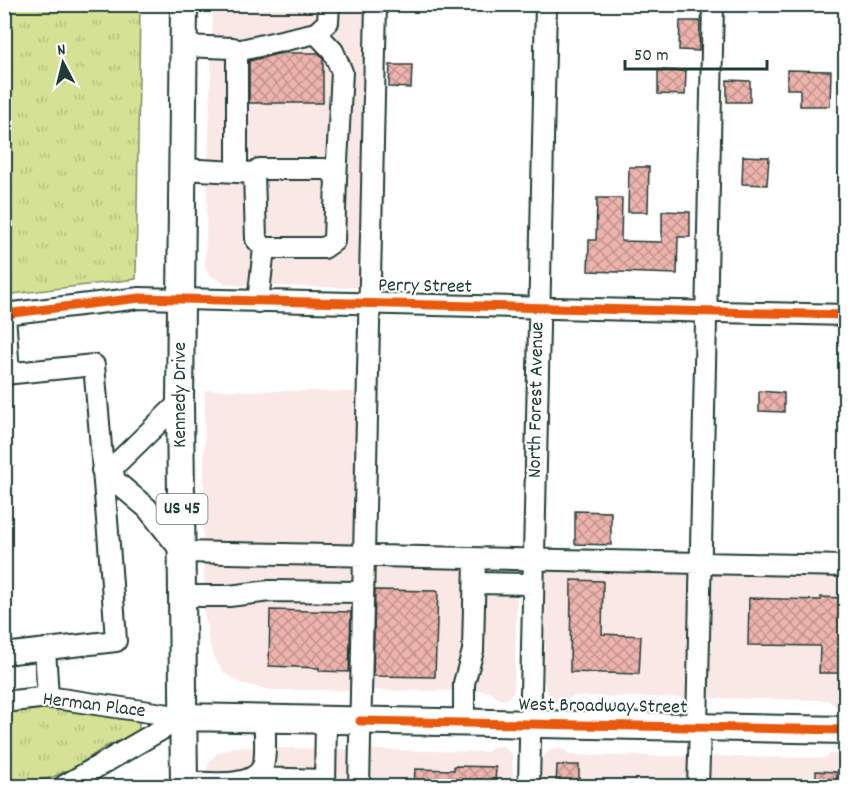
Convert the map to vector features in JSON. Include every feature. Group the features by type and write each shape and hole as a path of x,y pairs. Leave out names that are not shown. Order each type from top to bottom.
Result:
{"main road":[{"name":"Kennedy Drive","path":"184,4 180,402 184,784"},
{"name":"West Broadway Street","path":"183,717 846,730"}],"street":[{"path":"183,46 233,48 237,51 316,33 328,22 329,4"},
{"path":"359,786 376,4"},
{"name":"North Forest Avenue","path":"529,786 546,4"},
{"path":"698,786 713,4"},
{"path":"264,248 324,248 334,242 342,72 333,51 316,33"},
{"path":"237,51 246,173 256,238 264,248 258,302"},
{"path":"182,169 246,173 259,169 324,169 331,171 336,179"},
{"name":"Perry Street","path":"5,314 140,298 846,315"},
{"path":"4,654 116,641 107,469 94,365 7,374 5,314"},
{"path":"107,469 180,402"},
{"path":"107,469 115,481 147,508 182,552 846,566"},
{"path":"464,722 464,683 473,651 475,559"},
{"path":"475,583 533,584"},
{"path":"183,596 229,596 270,591 363,592"},
{"path":"45,649 48,697"},
{"name":"Herman Place","path":"4,702 48,697 183,717"},
{"path":"64,786 183,717"},
{"path":"255,777 264,765 265,719"},
{"path":"184,784 227,784 255,777 325,783 326,720"}],"shaded area":[{"path":"213,5 382,5 375,288 226,284 208,274 205,265"},
{"path":"205,390 372,392 370,549 203,547"},
{"path":"204,559 518,565 514,691 507,699 502,700 494,696 491,691 271,690 240,683 224,673 214,657 209,642 204,611"},
{"path":"546,565 845,572 845,707 836,707 828,700 572,696 562,703 550,700 544,682"},
{"path":"497,746 503,746 512,755 514,786 205,786 205,774 209,763 216,754 233,747 487,752"},
{"path":"559,749 565,750 569,755 825,758 830,754 842,754 845,755 845,786 541,786 542,761 545,754"}],"green space":[{"path":"4,5 140,5 136,279 5,295"},
{"path":"43,709 123,714 139,722 139,732 105,747 75,767 53,777 5,786 4,712"}],"building":[{"path":"680,21 700,21 699,51 679,50"},
{"path":"282,53 319,53 323,58 323,103 249,103 249,61"},
{"path":"390,65 412,65 411,88 389,87"},
{"path":"658,70 686,71 685,95 658,94"},
{"path":"787,70 831,71 830,106 800,106 800,89 787,89"},
{"path":"727,80 750,81 750,102 727,102"},
{"path":"743,156 769,157 767,185 742,184"},
{"path":"629,167 649,167 648,212 628,212"},
{"path":"597,198 622,198 621,241 662,242 662,211 690,212 690,237 678,237 677,274 588,271 589,240 596,240"},
{"path":"759,391 784,393 784,412 759,411"},
{"path":"575,511 611,512 611,545 575,544"},
{"path":"571,580 603,581 602,634 641,636 639,674 570,672"},
{"path":"375,590 438,591 435,677 373,676"},
{"path":"821,597 843,598 840,673 819,673 820,646 748,645 749,598 821,600"},
{"path":"270,610 351,612 349,672 269,666"},
{"path":"557,765 579,765 579,786 556,786"},
{"path":"454,766 496,767 495,786 414,786 415,769 454,770"},
{"path":"816,771 837,772 837,786 816,786"}],"cycle path":[{"path":"4,314 140,298 846,315"},
{"path":"360,721 846,730"}]}
